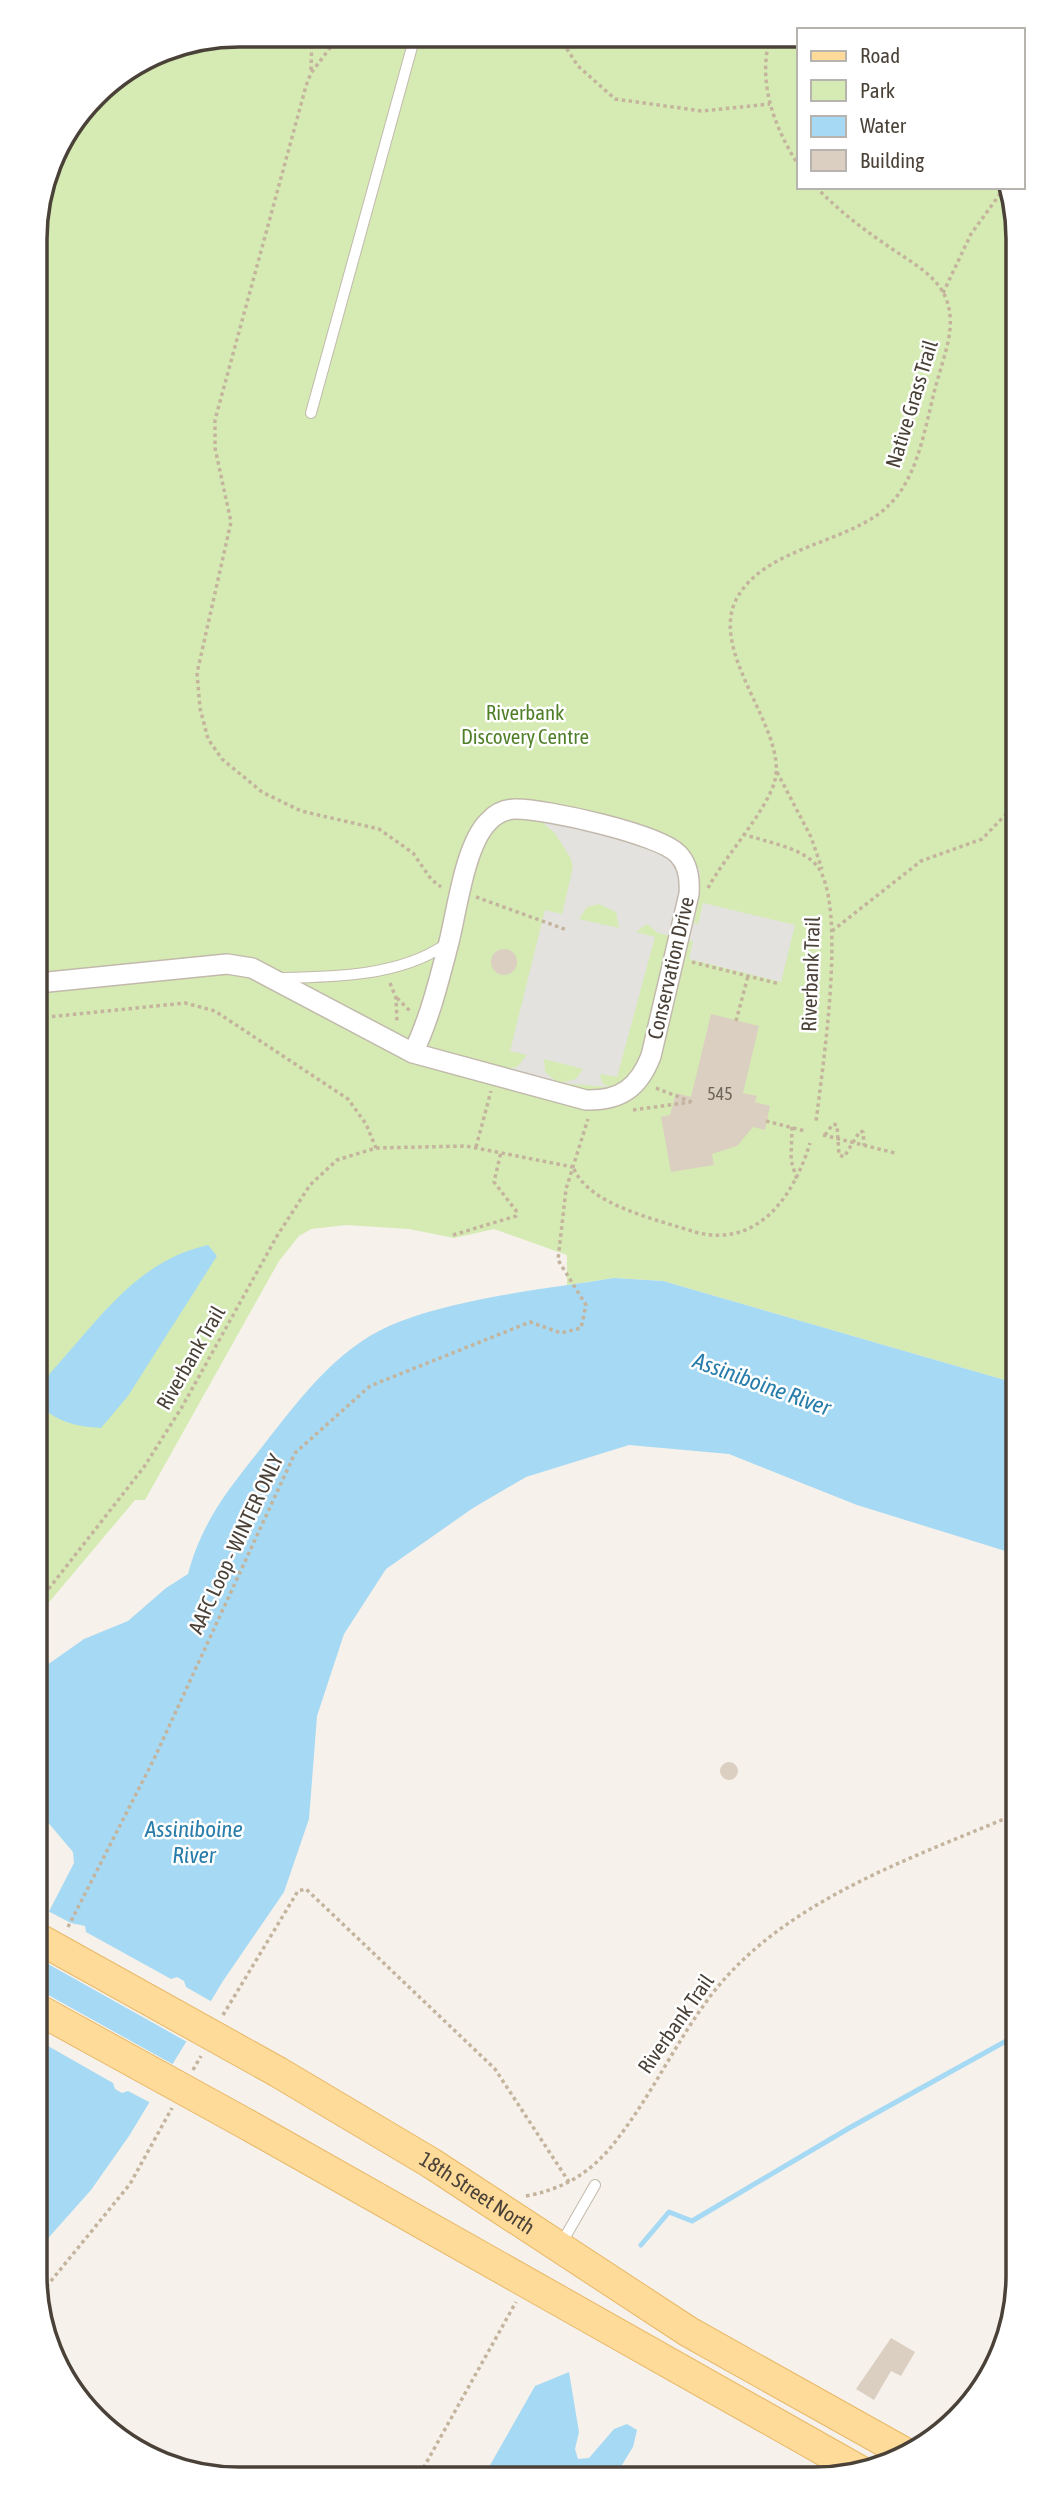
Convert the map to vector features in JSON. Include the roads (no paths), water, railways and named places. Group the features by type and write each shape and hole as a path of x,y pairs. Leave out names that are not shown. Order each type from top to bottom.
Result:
{"main road":[{"name":"18th Street North","path":"51,1946 278,2072 441,2169 731,2357 896,2448"},
{"path":"47,2014 847,2463"}],"street":[{"name":"Conservation Drive","path":"48,982 227,964 252,968 407,1050 495,1077 598,1100 623,1095 640,1080 651,1056 690,894 685,865 669,847 655,841 549,813 507,810 489,821 477,838 435,996 407,1050"}],"lane":[{"path":"311,413 412,48"},
{"path":"275,978 341,976 390,967 423,958 449,942"},
{"path":"559,2247 595,2185"}],"water":[{"path":"208,1245 217,1256 128,1396 101,1428 69,1423 47,1412 47,1378 51,1372 120,1295 160,1264"},
{"name":"Assiniboine River","path":"614,1278 663,1281 1005,1380 1005,1551 857,1505 729,1454 629,1445 526,1477 473,1508 386,1569 344,1634 317,1716 309,1819 284,1892 223,1981 129,2136 91,2190 47,2239 47,1915 74,1863 73,1852 47,1822 47,1665 84,1639 128,1621 166,1588 188,1574 209,1522 238,1477 287,1415 343,1355 377,1332 401,1321 460,1304"},
{"path":"569,2372 579,2432 575,2449 578,2459 589,2458 614,2429 627,2424 637,2430 633,2447 621,2467 489,2467 535,2386"}],"waterway":[{"path":"641,2245 669,2212 692,2221 851,2127 1005,2042"}],"park label":[{"name":"Riverbank Discovery Centre","path":"525,725"}]}
